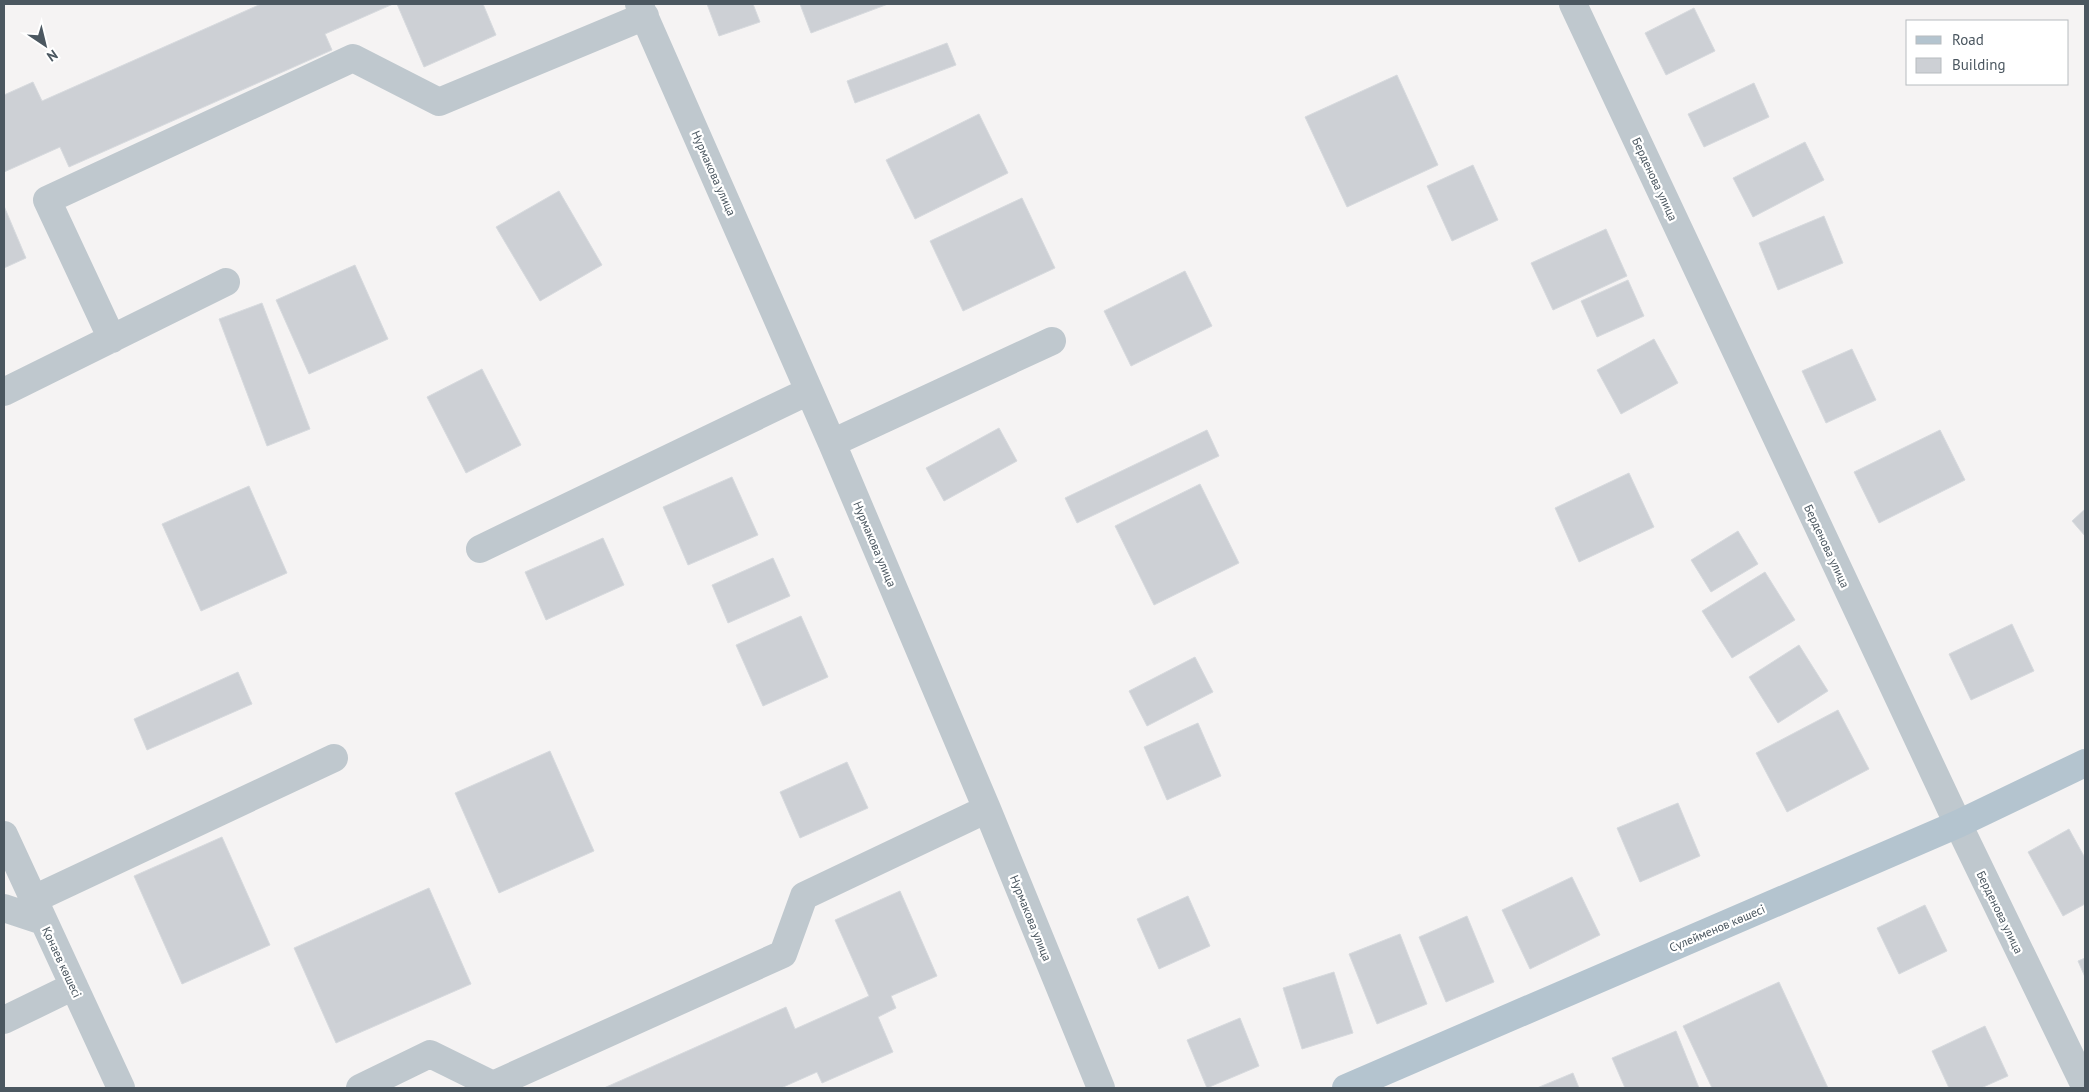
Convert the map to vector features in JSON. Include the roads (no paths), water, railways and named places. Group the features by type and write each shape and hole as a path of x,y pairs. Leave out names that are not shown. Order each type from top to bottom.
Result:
{"main road":[{"name":"Сүлейменов көшесі","path":"1346,1088 1958,824 2085,762"}],"street":[{"name":"Берденова улица","path":"1573,4 1958,824 2085,1086"},
{"path":"112,339 47,200 353,58 439,102 642,10"},
{"name":"Нурмакова улица","path":"642,10 832,443 987,809 1101,1088"},
{"path":"4,392 226,282"},
{"path":"832,443 1052,341"},
{"path":"480,549 809,391"},
{"path":"4,908 38,910 334,758"},
{"path":"360,1088 430,1054 493,1085 783,954 804,896 987,809"},
{"name":"Қонаев көшесі","path":"4,835 121,1088"},
{"path":"4,1020 74,986"}]}
